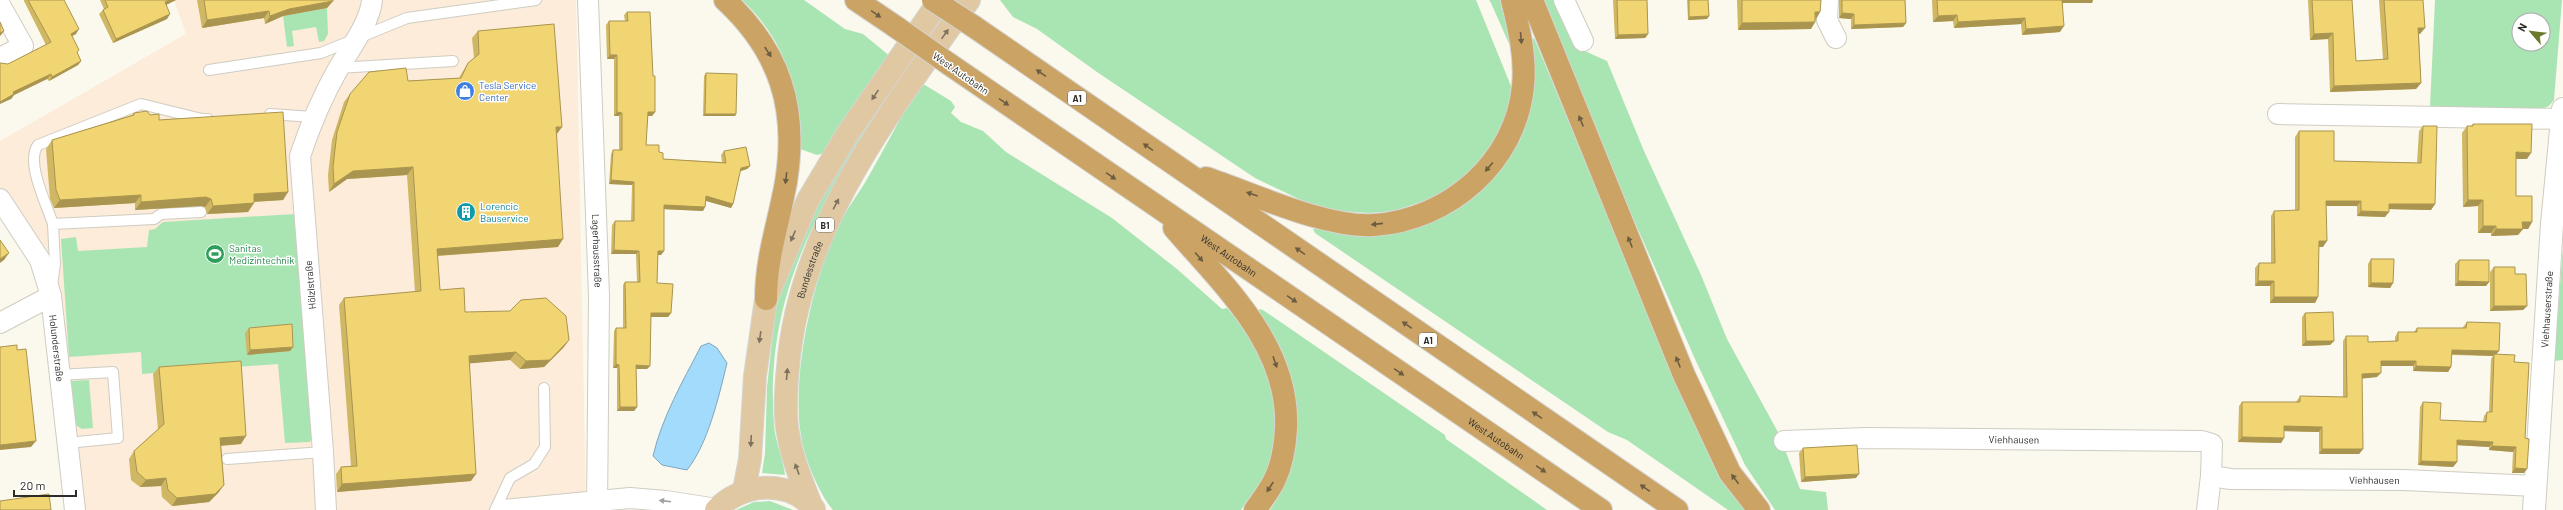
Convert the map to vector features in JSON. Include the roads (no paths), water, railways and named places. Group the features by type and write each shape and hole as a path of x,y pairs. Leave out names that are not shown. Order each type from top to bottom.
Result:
{"highway":[{"path":"725,0 746,20 772,56 785,95 789,135 786,181 766,270 766,299"},
{"name":"West Autobahn","path":"856,0 1601,510"},
{"name":"A1","path":"933,0 1677,510"},
{"path":"1180,169 1313,216 1340,222 1374,225 1411,217 1448,204 1476,182 1497,157 1518,115 1524,84 1521,33 1512,0"},
{"path":"1532,0 1684,375 1730,473 1759,510"},
{"path":"1155,206 1254,323 1272,354 1284,387 1287,419 1285,448 1275,479 1255,510"}],"main road":[{"name":"B1","path":"744,490 750,459 755,376 766,299 808,200 848,133 940,0"},
{"name":"Bundesstraße","path":"814,508 792,455 787,432 786,384 790,346 808,266 824,228 846,187 914,77 969,0"},
{"name":"Bundesstraße","path":"717,509 730,497 744,490 771,488 793,493 814,508"}],"street":[{"name":"Hölzlstraße","path":"326,510 324,452 300,156 313,117 338,68 357,40 372,0"},
{"name":"Lagerhausstraße","path":"588,0 599,296 597,506"},
{"path":"1564,0 1583,41"},
{"path":"1828,0 1827,20 1836,38"},
{"path":"0,5 23,46 0,58"},
{"path":"2278,114 2563,114"},
{"name":"Viehhauserstraße","path":"2534,510 2552,224 2563,114"},
{"name":"Holunderstraße","path":"0,199 40,260 51,296 58,375 75,510"},
{"path":"0,324 51,296"},
{"name":"Viehhausen","path":"1784,441 1866,438 2202,441 2212,444 2211,476 2207,510"},
{"name":"Viehhausen","path":"2211,476 2231,479 2404,480 2536,486"},
{"path":"597,506 630,498 666,501 717,509"},
{"path":"503,510 597,506 631,510"}],"lane":[{"path":"209,70 321,53 357,40 407,18 536,0"},
{"path":"338,68 453,61"},
{"path":"51,296 55,264 53,224 36,174 33,158 34,151 38,145 141,104 202,119 217,118"},
{"path":"263,114 278,113 313,117"},
{"path":"53,224 154,219 161,214 200,212"},
{"path":"58,375 113,372 118,438 67,443"},
{"path":"495,510 510,478 534,464 545,447 544,388"},
{"path":"227,459 324,452"}],"water":[{"path":"709,343 717,348 727,363 707,433 701,447 687,470 662,465 653,456 667,413 701,346"}],"place":[{"name":"Tesla Service Center","path":"465,91"},
{"name":"Lorencic Bauservice","path":"466,212"},
{"name":"Sanitas Medizintechnik","path":"215,254"}]}
